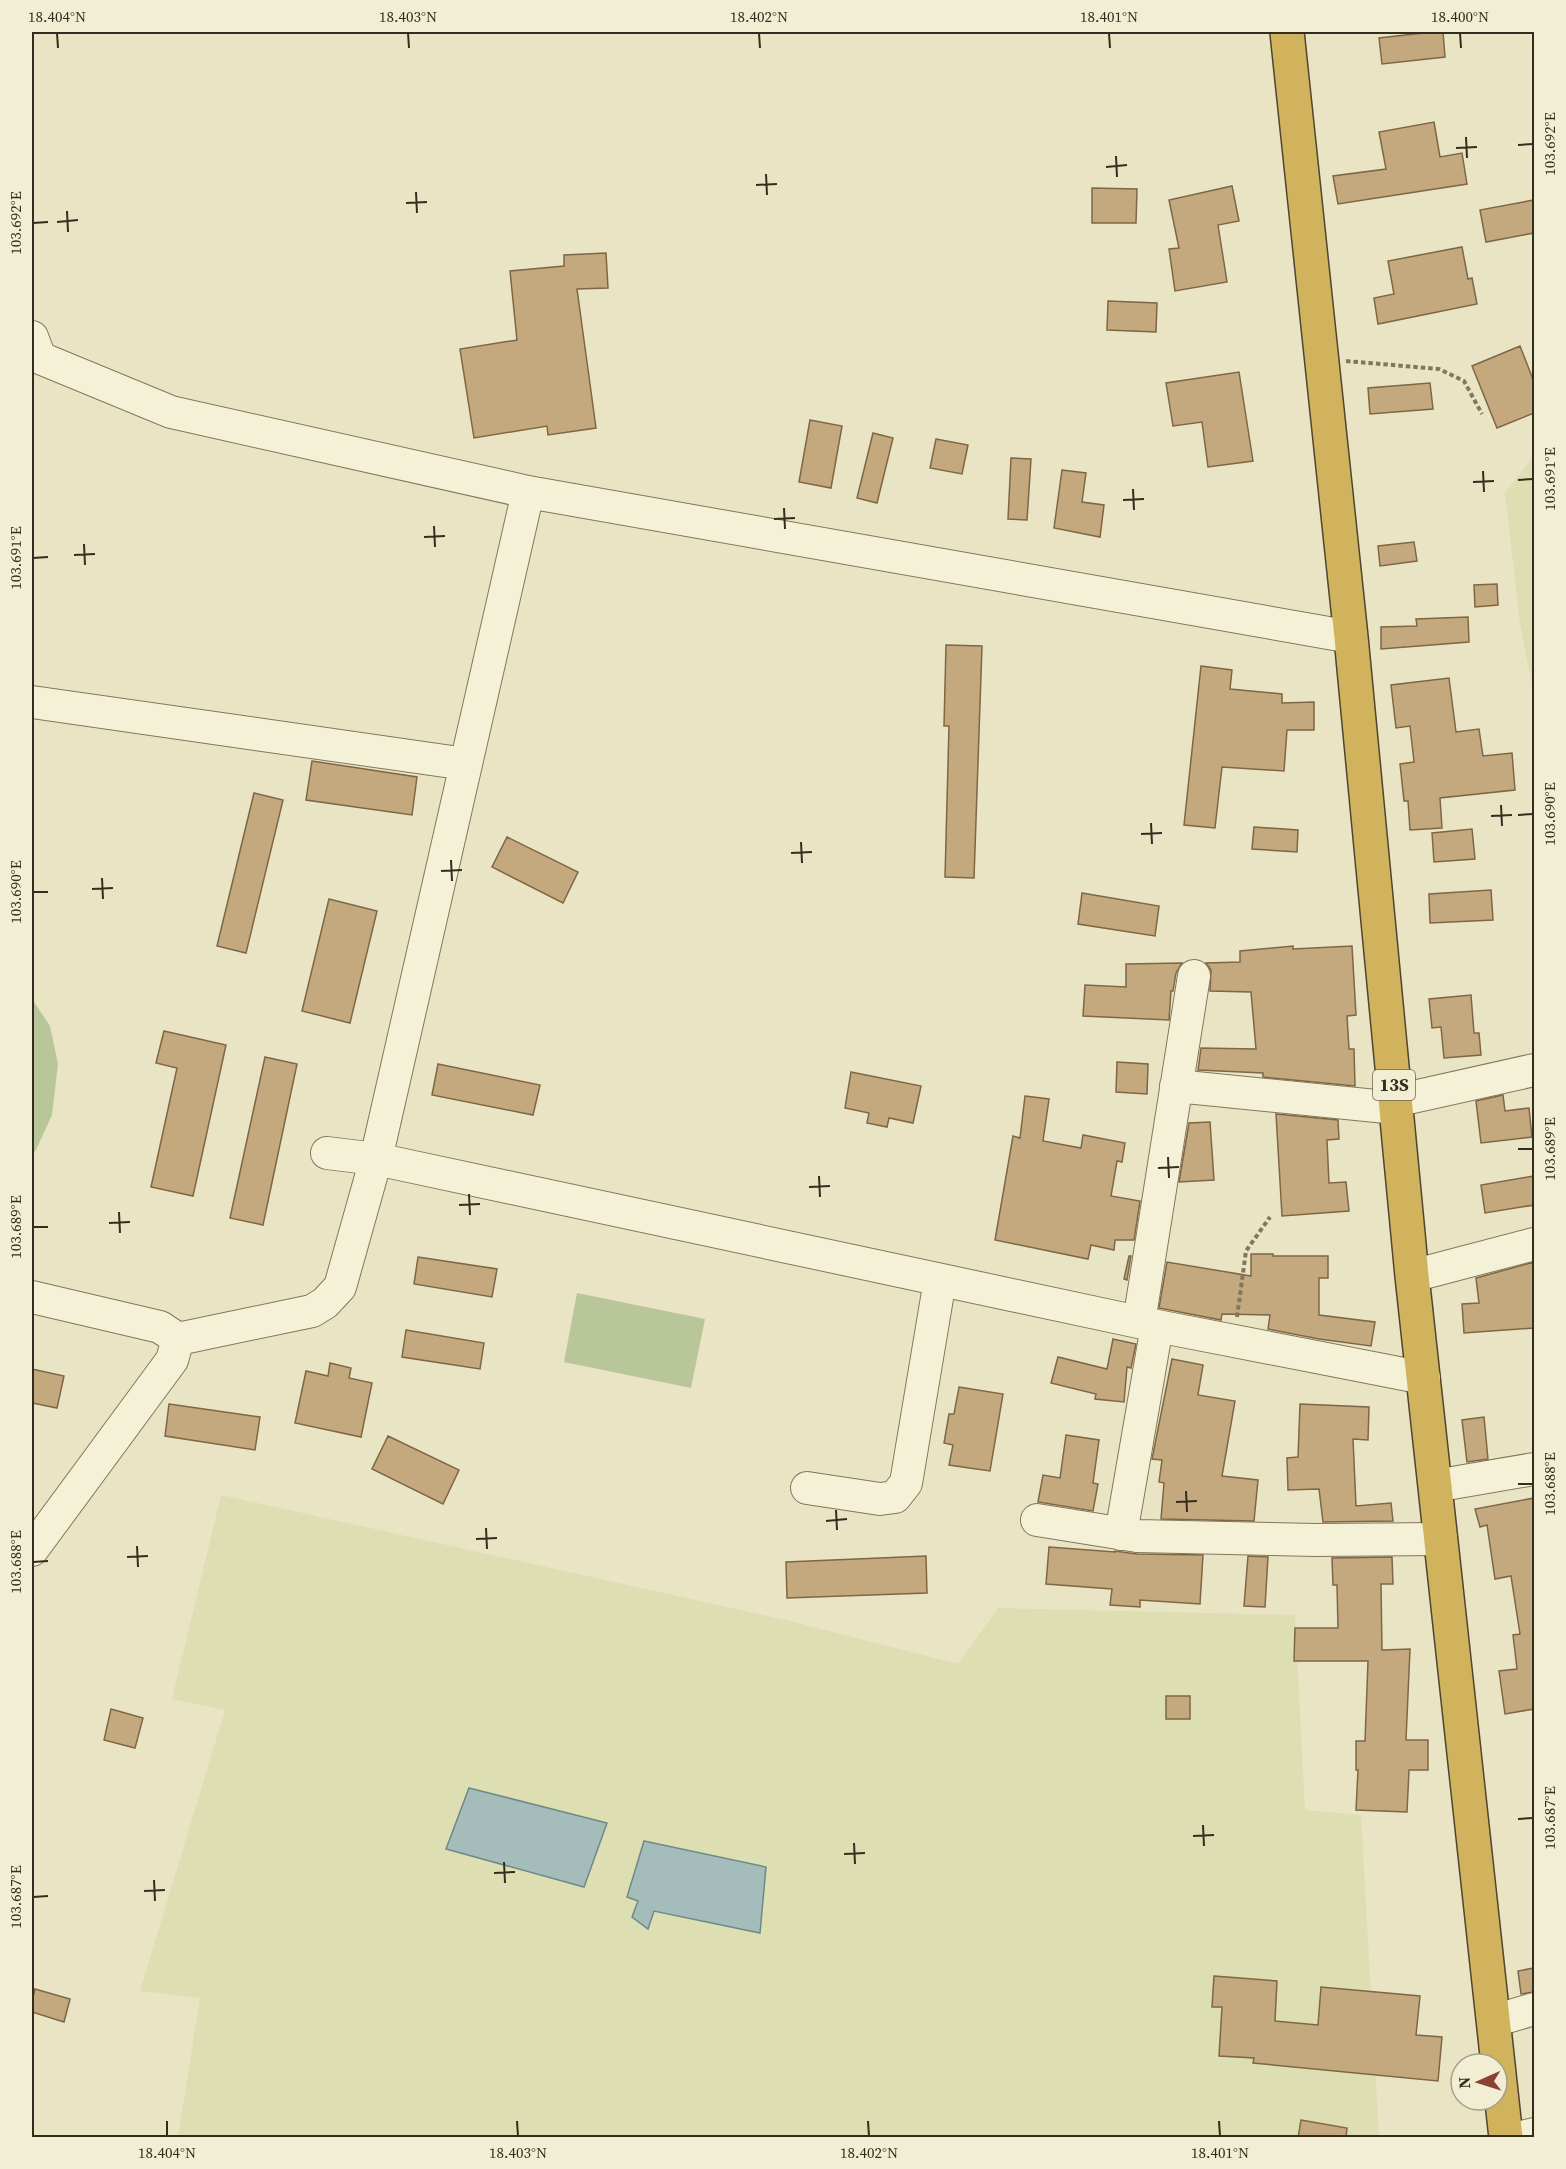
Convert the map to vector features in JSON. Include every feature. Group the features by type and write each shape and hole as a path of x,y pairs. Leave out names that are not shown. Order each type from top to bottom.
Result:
{"highway":[{"name":"13S","path":"1287,32 1351,637 1412,1276 1506,2138"}],"street":[{"path":"32,337 40,358 171,412 528,492 1351,637"},
{"path":"32,1297 160,1328 178,1339 312,1311 325,1303 340,1287 376,1159 528,492"},
{"path":"32,702 466,764"},
{"path":"1121,1534 1176,1086 1194,976"},
{"path":"1176,1086 1396,1104 1534,1070"},
{"path":"327,1153 376,1159 1148,1324 1424,1378"},
{"path":"1412,1276 1534,1244"},
{"path":"807,1488 880,1499 895,1497 906,1483 940,1280"},
{"path":"32,1550 172,1360 178,1339"},
{"path":"1435,1486 1534,1468"},
{"path":"1037,1520 1137,1536 1317,1540 1441,1539"},
{"path":"1493,2021 1534,2009"},
{"path":"1517,2138 1534,2134"}],"path":[{"path":"1322,358 1438,369 1464,381 1482,414"},
{"path":"1234,1341 1246,1251 1270,1217"}],"green space":[{"path":"1534,456 1534,695 1520,624 1505,493"},
{"path":"32,999 50,1026 58,1064 52,1115 32,1155"},
{"path":"577,1293 705,1319 691,1388 564,1362"},
{"path":"221,1495 790,1621 958,1664 998,1608 1295,1615 1305,1810 1361,1815 1379,2137 178,2137 200,1998 140,1991 225,1710 172,1699"}],"water":[{"path":"469,1788 607,1823 584,1887 446,1849"},
{"path":"644,1841 766,1867 760,1933 654,1911 648,1929 632,1917 638,1901 627,1897"}],"building":[{"path":"1443,32 1445,57 1382,64 1379,38"},
{"path":"1434,122 1440,157 1462,153 1467,184 1338,204 1333,176 1386,169 1379,132"},
{"path":"1232,186 1239,221 1218,225 1227,282 1175,291 1169,249 1179,248 1169,200"},
{"path":"1092,188 1137,189 1136,223 1092,223"},
{"path":"1534,200 1534,233 1486,242 1480,210"},
{"path":"1462,247 1468,279 1472,278 1477,304 1378,324 1374,298 1394,294 1388,261"},
{"path":"606,253 608,288 577,289 596,428 548,435 547,426 474,438 460,349 517,340 510,271 564,266 564,255"},
{"path":"1108,301 1157,303 1156,332 1107,330"},
{"path":"1520,346 1534,382 1534,413 1497,428 1472,366"},
{"path":"1239,372 1253,461 1208,467 1202,422 1173,426 1166,383"},
{"path":"1430,383 1433,409 1370,414 1368,388"},
{"path":"810,420 842,426 831,488 799,482"},
{"path":"873,433 893,438 877,503 857,498"},
{"path":"936,439 968,445 962,474 930,468"},
{"path":"1011,458 1031,459 1027,520 1008,519"},
{"path":"1062,470 1086,473 1082,502 1104,505 1100,537 1054,528"},
{"path":"1414,542 1417,561 1380,566 1378,546"},
{"path":"1497,584 1498,605 1475,607 1474,585"},
{"path":"1468,617 1469,642 1381,649 1381,627 1417,626 1416,619"},
{"path":"946,645 982,646 974,878 945,877 949,726 944,726"},
{"path":"1201,666 1232,670 1230,689 1282,694 1282,703 1314,702 1314,730 1287,730 1284,771 1222,767 1215,828 1184,825"},
{"path":"1449,678 1456,732 1479,729 1483,756 1512,753 1515,790 1440,798 1442,828 1410,830 1408,801 1404,801 1400,764 1414,762 1410,726 1396,728 1391,685"},
{"path":"312,761 417,777 412,815 306,800"},
{"path":"254,793 283,800 246,953 217,946"},
{"path":"1254,827 1298,830 1297,852 1252,849"},
{"path":"1472,829 1475,859 1434,862 1432,833"},
{"path":"507,837 578,872 563,903 492,867"},
{"path":"1491,890 1493,920 1430,923 1429,894"},
{"path":"1082,893 1159,906 1155,936 1078,924"},
{"path":"329,899 377,911 350,1023 302,1011"},
{"path":"1293,946 1293,949 1352,946 1356,1015 1347,1016 1349,1049 1354,1049 1355,1086 1263,1077 1263,1073 1198,1070 1201,1048 1256,1049 1251,992 1210,991 1211,970 1206,963 1240,962 1240,951"},
{"path":"1182,963 1176,973 1173,991 1171,991 1169,1020 1083,1016 1085,985 1126,987 1126,964"},
{"path":"1471,995 1474,1033 1479,1033 1481,1055 1444,1058 1441,1027 1432,1028 1429,999"},
{"path":"164,1031 226,1045 193,1196 151,1187 177,1068 156,1063"},
{"path":"265,1057 297,1064 263,1225 230,1218"},
{"path":"1117,1062 1148,1064 1147,1094 1116,1092"},
{"path":"438,1064 540,1085 533,1115 432,1095"},
{"path":"851,1072 921,1086 913,1123 889,1118 887,1127 867,1123 869,1113 845,1108"},
{"path":"1503,1095 1505,1111 1529,1108 1532,1137 1481,1143 1476,1101"},
{"path":"1025,1096 1049,1099 1043,1141 1081,1148 1083,1135 1125,1143 1122,1162 1117,1161 1111,1196 1140,1201 1134,1240 1115,1240 1114,1250 1091,1245 1088,1259 995,1240 1013,1136 1020,1138"},
{"path":"1276,1114 1338,1120 1339,1139 1327,1140 1329,1183 1346,1182 1349,1211 1282,1216"},
{"path":"1210,1122 1214,1180 1179,1182 1189,1123"},
{"path":"1534,1176 1534,1205 1485,1213 1481,1185"},
{"path":"1251,1254 1328,1256 1328,1278 1319,1278 1319,1315 1375,1322 1371,1346 1268,1329 1270,1315 1222,1314 1221,1320 1159,1308 1167,1262 1251,1276"},
{"path":"1129,1256 1131,1256 1127,1280 1124,1279"},
{"path":"418,1257 497,1269 492,1297 414,1284"},
{"path":"1534,1262 1534,1328 1464,1333 1462,1304 1479,1303 1476,1278"},
{"path":"406,1330 484,1343 480,1369 402,1357"},
{"path":"1113,1339 1136,1344 1131,1368 1127,1367 1124,1402 1095,1399 1096,1394 1051,1383 1058,1357 1107,1369"},
{"path":"1172,1359 1203,1365 1198,1395 1235,1401 1222,1476 1258,1480 1254,1521 1161,1519 1164,1483 1159,1482 1162,1460 1152,1459"},
{"path":"330,1363 351,1368 349,1378 372,1383 361,1437 295,1423 306,1371 328,1376"},
{"path":"32,1369 64,1376 57,1408 32,1403"},
{"path":"959,1387 1003,1394 990,1471 949,1465 953,1445 944,1443 949,1414 954,1414"},
{"path":"169,1404 260,1417 255,1450 165,1436"},
{"path":"1300,1404 1369,1407 1368,1440 1353,1439 1356,1506 1391,1503 1393,1521 1323,1522 1319,1489 1288,1490 1287,1458 1298,1457"},
{"path":"1484,1417 1488,1459 1467,1462 1462,1420"},
{"path":"1066,1435 1099,1440 1093,1483 1098,1484 1093,1511 1038,1502 1043,1475 1060,1478"},
{"path":"388,1436 459,1470 443,1504 372,1469"},
{"path":"1534,1498 1534,1709 1505,1714 1499,1671 1517,1669 1513,1635 1520,1634 1511,1576 1495,1579 1487,1525 1480,1527 1475,1509"},
{"path":"1049,1547 1137,1554 1203,1555 1200,1604 1140,1600 1140,1607 1110,1605 1112,1589 1046,1584"},
{"path":"926,1556 927,1593 787,1598 786,1562"},
{"path":"1248,1556 1268,1557 1265,1607 1244,1606"},
{"path":"1392,1557 1393,1584 1381,1584 1382,1650 1410,1649 1406,1740 1428,1740 1428,1770 1409,1770 1407,1812 1356,1810 1358,1770 1356,1770 1356,1741 1365,1741 1368,1661 1294,1661 1295,1628 1338,1628 1337,1585 1333,1585 1332,1558"},
{"path":"1166,1696 1190,1696 1190,1719 1166,1719"},
{"path":"111,1709 143,1718 135,1748 104,1740"},
{"path":"1534,1968 1534,1992 1521,1994 1518,1971"},
{"path":"1214,1976 1277,1981 1275,2021 1318,2025 1321,1987 1420,1996 1416,2035 1442,2037 1438,2081 1253,2063 1254,2058 1219,2056 1222,2007 1212,2007"},
{"path":"35,1989 70,1999 64,2022 32,2012"},
{"path":"1301,2120 1347,2128 1346,2138 1298,2138"}]}
